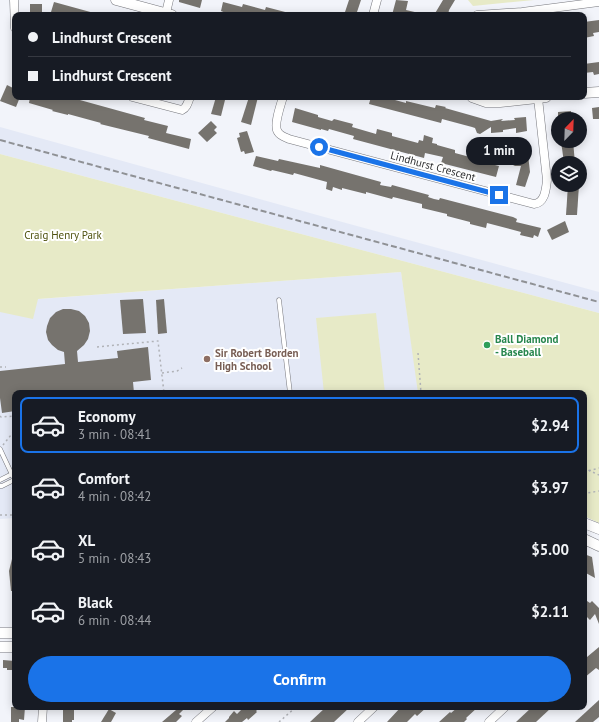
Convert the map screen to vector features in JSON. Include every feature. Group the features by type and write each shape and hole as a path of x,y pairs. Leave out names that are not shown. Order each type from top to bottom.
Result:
{"street":[{"path":"14,0 14,12"},
{"path":"116,0 161,12"},
{"path":"169,0 169,12"},
{"path":"374,12 377,0"},
{"path":"522,12 599,2"},
{"path":"587,93 599,92"},
{"path":"144,100 182,110 189,100"},
{"name":"Lindhurst Crescent","path":"282,100 276,124 276,130 278,133 289,139 534,204 539,203 542,200 547,180 542,100"},
{"path":"480,100 486,102 517,100"},
{"path":"587,524 599,529"},
{"path":"587,540 599,546"},
{"path":"0,633 12,633"},
{"path":"0,647 12,647"},
{"path":"42,710 42,722"},
{"path":"196,722 210,710"},
{"path":"358,722 371,710"},
{"path":"488,722 502,710"}],"lane":[{"path":"279,300 290,390"},
{"path":"0,448 12,474 0,480"},
{"path":"0,486 12,481"}],"path":[{"path":"96,347 158,341 164,390"},
{"path":"418,353 421,390"},
{"path":"0,367 6,367"},
{"path":"162,373 177,371 182,368"},
{"path":"0,417 12,416"},
{"path":"0,448 12,434"},
{"path":"587,471 599,468"},
{"path":"587,469 599,475"},
{"path":"587,494 599,491"},
{"path":"0,515 12,515"},
{"path":"279,722 293,710"}],"shaded area":[{"path":"0,127 599,292 599,313 0,154"},
{"name":"Sir Robert Borden High School","path":"401,272 419,390 12,390 12,518 0,519 0,302"}],"green space":[{"path":"468,0 534,0 473,6"},
{"name":"Craig Henry Park","path":"0,154 599,313 599,523 587,517 587,390 418,390 401,272 38,299 33,319 0,312"},
{"path":"376,313 385,390 324,390 316,318"}],"building":[{"path":"179,0 202,0 200,8 179,2"},
{"path":"349,0 361,0 357,12 345,12"},
{"path":"396,0 408,1 406,10 415,12 393,12"},
{"path":"443,0 455,0 449,12 436,12"},
{"path":"54,2 90,12 51,12"},
{"path":"223,2 242,7 243,4 265,10 266,7 285,12 223,12 221,11"},
{"path":"30,4 42,4 42,12 30,12"},
{"path":"599,20 599,32 593,33 594,36 587,37 587,22"},
{"path":"599,62 599,74 594,75 593,72 587,73 587,64"},
{"path":"7,85 12,88 12,100 19,100 16,107 0,101"},
{"path":"30,100 80,100 145,118 144,120 168,126 166,133 191,139 189,149 148,138 149,136 52,111 53,110 29,103"},
{"path":"215,100 225,100 221,116 211,114"},
{"path":"248,100 257,100 251,125 241,122"},
{"path":"370,100 395,100 435,108 436,105 491,121 503,119 501,121 515,120 514,118 526,117 527,131 516,133 516,128 503,130 503,132 491,133 491,127 480,134 477,133 475,128 472,127 442,119 441,123 369,104"},
{"path":"599,107 599,119 593,119 592,108"},
{"path":"295,108 332,121 334,119 353,124 352,127 376,134 377,129 392,133 392,136 418,143 419,140 423,141 424,135 433,138 432,143 455,150 455,153 481,160 482,157 492,160 491,164 499,166 496,177 441,163 443,157 425,153 424,158 353,139 354,136 329,129 328,131 321,130 292,122"},
{"path":"211,121 217,127 214,130 217,133 207,142 198,133"},
{"path":"247,131 254,152 245,154 244,151 241,152 237,138 240,137 239,133"},
{"path":"527,146 530,172 525,187 516,185 521,166 513,165 511,148"},
{"path":"562,148 574,148 574,156 563,156"},
{"path":"256,156 278,161 279,159 320,168 320,165 381,182 380,185 391,187 392,185 429,195 428,197 434,199 439,200 440,198 513,217 517,219 516,222 541,228 538,237 534,235 533,238 520,235 521,232 487,223 486,228 470,224 470,222 447,216 447,214 422,208 422,204 393,197 392,199 366,192 366,194 333,187 332,191 326,189 327,182 294,173 293,175 253,166"},
{"path":"568,192 579,192 577,215 566,215"},
{"path":"565,221 569,232 552,240 547,230"},
{"path":"143,299 146,333 123,334 120,300"},
{"path":"164,299 167,333 158,334 156,300"},
{"path":"63,309 79,311 85,316 89,323 90,331 88,339 77,351 78,362 118,358 117,351 148,347 151,380 133,382 134,390 12,390 12,411 2,413 0,398 0,371 65,364 64,352 58,350 52,345 48,340 46,332 50,318 56,312"},
{"path":"587,555 592,557 595,578 587,574"},
{"path":"12,559 12,591 11,591 9,571"},
{"path":"587,601 590,603 592,601 599,608 599,624 595,614 590,620 587,617"},
{"path":"599,647 599,670 596,668 587,676 587,657"},
{"path":"3,660 12,661 12,670 3,668"},
{"path":"599,700 599,717 593,722 575,722"},
{"path":"11,707 12,710 25,710 24,720 19,719 19,722 11,722"},
{"path":"63,710 74,710 74,720 72,720 72,722 63,722"},
{"path":"108,710 116,713 111,722 101,722"},
{"path":"176,710 183,710 179,714 182,716 176,722 162,722"},
{"path":"241,710 257,710 257,712 248,720 247,718 242,722 225,722 234,711 237,714"},
{"path":"323,710 347,710 334,722 310,722"},
{"path":"398,710 424,710 417,716 415,714 407,722 387,722"},
{"path":"454,710 475,710 464,722 439,722 450,712 451,713"},
{"path":"529,710 549,710 536,722 516,722"}],"railway":[{"path":"0,140 599,302"}],"place":[{"name":"Ball Diamond - Baseball","path":"487,345"},
{"name":"Sir Robert Borden High School","path":"207,359"}],"route":[{"path":"319,147 499,195"}]}
